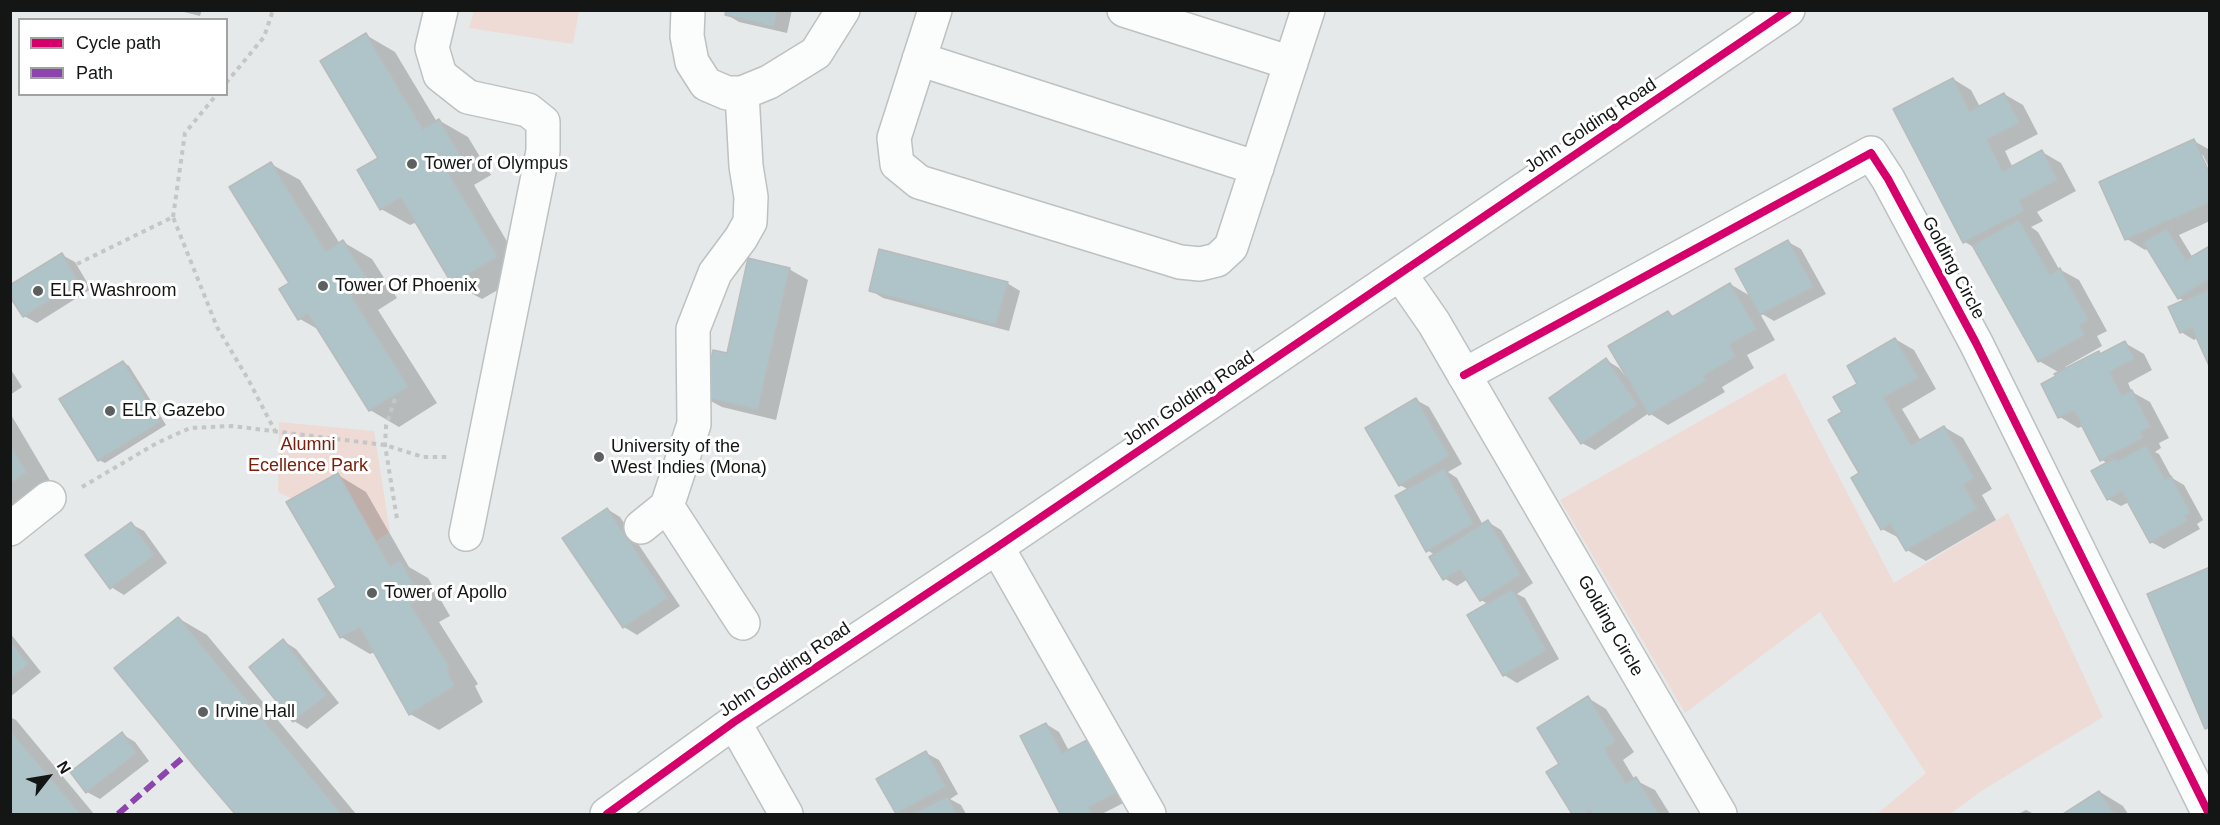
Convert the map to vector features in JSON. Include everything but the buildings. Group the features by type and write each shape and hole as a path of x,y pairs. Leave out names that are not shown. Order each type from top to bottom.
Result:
{"street":[{"path":"441,10 432,48 440,75 468,97 528,110 543,122 543,151 466,534"},
{"path":"688,10 687,36 692,62 706,84 727,93 742,93 769,82 816,52 843,10"},
{"path":"935,10 894,138 897,164 919,182 1180,262 1200,264 1217,260 1231,247 1308,10"},
{"path":"1124,10 1291,63"},
{"name":"John Golding Road","path":"607,814 734,722 997,547 1788,10"},
{"path":"919,59 1257,168"},
{"path":"641,527 667,506 694,424 693,329 715,273 750,222 751,197 746,166 742,93"},
{"name":"Golding Circle","path":"1464,375 1870,153 1888,179 1976,343 2209,814"},
{"name":"Golding Circle","path":"1400,274 1434,323 1720,814"},
{"path":"10,529 49,498"},
{"path":"667,506 743,622"},
{"path":"997,547 1149,814"},
{"path":"734,722 786,814"}],"path":[{"path":"228,81 264,37 273,10"},
{"path":"215,96 185,133 173,217 217,327 248,379 275,432"},
{"path":"77,264 173,217"},
{"path":"395,399 386,426 385,445 397,519"},
{"path":"49,498 87,486 158,443 190,428 232,426 385,445 423,457 483,456"}],"green space":[{"path":"474,10 579,11 573,44 469,28"},
{"path":"1785,373 1894,583 2008,513 2103,717 1983,790 1950,814 1877,814 1926,773 1820,612 1685,713 1560,500"},
{"name":"Alumni Ecellence Park","path":"279,422 374,431 390,532 376,541 338,473 292,499 278,492"}],"marked path":[{"path":"118,814 186,755"}],"cycle path":[{"path":"607,814 734,722 997,547 1788,10"},
{"path":"1464,375 1871,153 1888,179 1976,343 2209,814"}],"place":[{"name":"Tower of Olympus","path":"412,164"},
{"name":"Tower Of Phoenix","path":"323,286"},
{"name":"ELR Washroom","path":"38,291"},
{"name":"ELR Gazebo","path":"110,411"},
{"name":"University of the West Indies (Mona)","path":"599,457"},
{"name":"Tower of Apollo","path":"372,593"},
{"name":"Irvine Hall","path":"203,712"}]}
